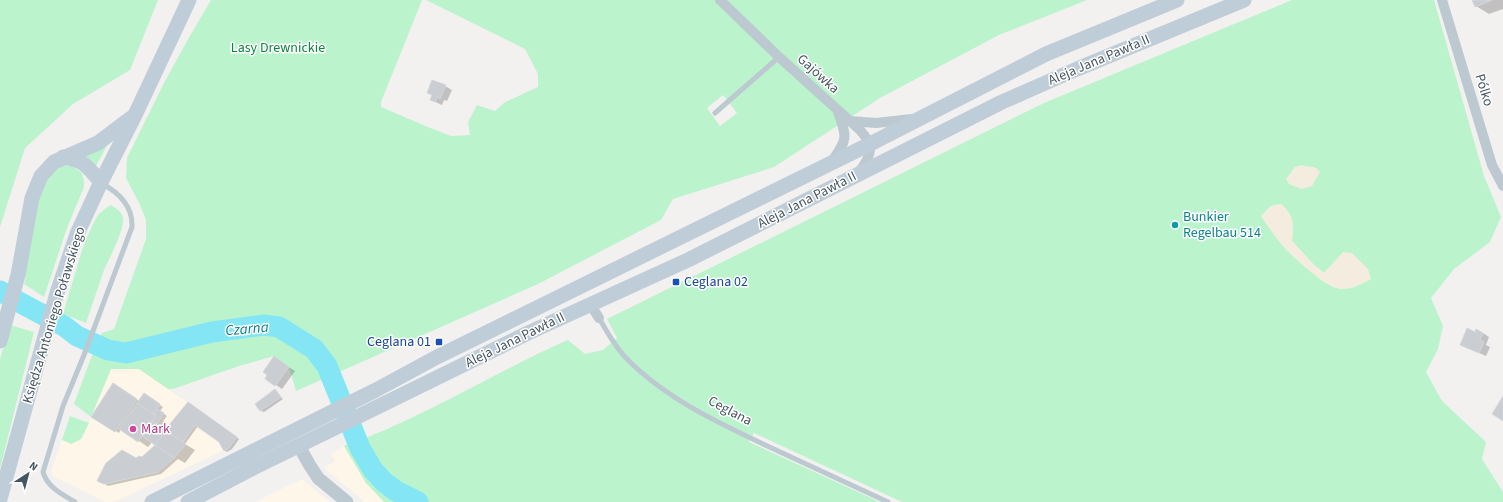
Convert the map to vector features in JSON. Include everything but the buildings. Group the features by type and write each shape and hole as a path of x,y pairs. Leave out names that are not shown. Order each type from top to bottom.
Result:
{"main road":[{"name":"Księdza Antoniego Poławskiego","path":"0,499 57,293 77,234 189,0"},
{"name":"Aleja Jana Pawła II","path":"152,502 364,396 475,338 870,144 1046,54 1177,0"},
{"name":"Aleja Jana Pawła II","path":"188,502 528,333 688,260 1014,96 1244,0"},
{"path":"0,341 18,275 32,198 41,176 49,165 63,157 98,143 135,115"},
{"path":"63,157 76,159 84,163 101,182"}],"street":[{"name":"Gajówka","path":"720,0 779,57 860,130 870,144"},
{"name":"Pólko","path":"1442,0 1492,165 1503,186"},
{"path":"830,163 844,142 845,134 837,110"},
{"path":"850,121 876,123 921,118"},
{"path":"855,175 862,169 866,162 870,144"},
{"name":"Ceglana","path":"590,304 599,318"},
{"path":"299,446 318,478 347,502"}],"lane":[{"path":"715,113 779,57"},
{"path":"75,502 50,485 43,472 63,406 128,240 132,222 131,214 124,202 115,192 101,182"},
{"name":"Ceglana","path":"599,318 612,341 626,358 646,377 664,391 736,431 888,502"}],"shaded area":[{"path":"111,369 139,369 237,436 229,448 114,502 105,502 53,476 51,472 62,440 71,444 82,439"},
{"path":"344,446 366,483 384,502 365,502 324,468 335,461 331,454"},
{"path":"302,479 330,502 255,502"}],"green space":[{"path":"0,0 158,0 130,70 73,104 25,148 0,227"},
{"name":"Lasy Drewnickie","path":"211,0 422,0 381,102 381,107 451,136 470,135 468,122 477,105 495,111 505,102 538,87 538,74 525,49 426,0 1087,0 999,35 880,98 774,167 673,199 661,220 538,284 296,391 289,367 274,356 239,366 173,389 168,389 139,369 111,369 91,417 74,404 102,333 114,329 146,239 146,220 126,178 127,158 164,83","holes":["723,95 737,113 720,126 707,108"]},
{"path":"1292,0 1434,0 1484,176 1501,217 1490,242 1454,269 1431,298 1443,326 1438,349 1426,372 1442,401 1486,442 1482,459 1503,492 1503,502 902,502 754,433 749,442 880,502 384,502 366,483 344,446 401,423 568,340 585,354 603,350 617,338 607,319 1044,103","holes":["1281,204 1291,217 1293,229 1292,241 1314,265 1324,273 1331,266 1341,289 1333,287 1321,280 1284,247 1261,216 1271,206"]},
{"path":"109,142 96,166 85,156"},
{"path":"63,165 72,166 82,173 84,187 67,228 44,297 24,284 26,277 21,276 40,195 48,178"},
{"path":"111,205 117,209 123,218 122,229 104,270 86,323 63,314 83,247 92,226 98,215"},
{"path":"10,325 34,332 0,469 0,359"},
{"path":"70,416 89,423 81,439 71,444 62,440"}],"sand":[{"path":"1301,165 1313,167 1320,172 1312,186 1302,189 1289,184 1286,179 1295,167"},
{"path":"1281,204 1291,217 1293,229 1292,241 1314,265 1324,273 1343,252 1352,253 1368,269 1371,279 1354,287 1346,289 1336,288 1328,284 1302,264 1280,243 1261,216 1271,206"}],"waterway":[{"name":"Czarna","path":"0,291 64,326 77,336 108,350 126,353 212,332 264,325 279,327 314,349 327,366 360,448 373,470 384,482 396,491 418,502"}],"place":[{"name":"Bunkier Regelbau 514","path":"1175,225"},
{"name":"Ceglana 02","path":"676,282"},
{"name":"Ceglana 01","path":"439,342"},
{"name":"Mark","path":"133,429"}]}
